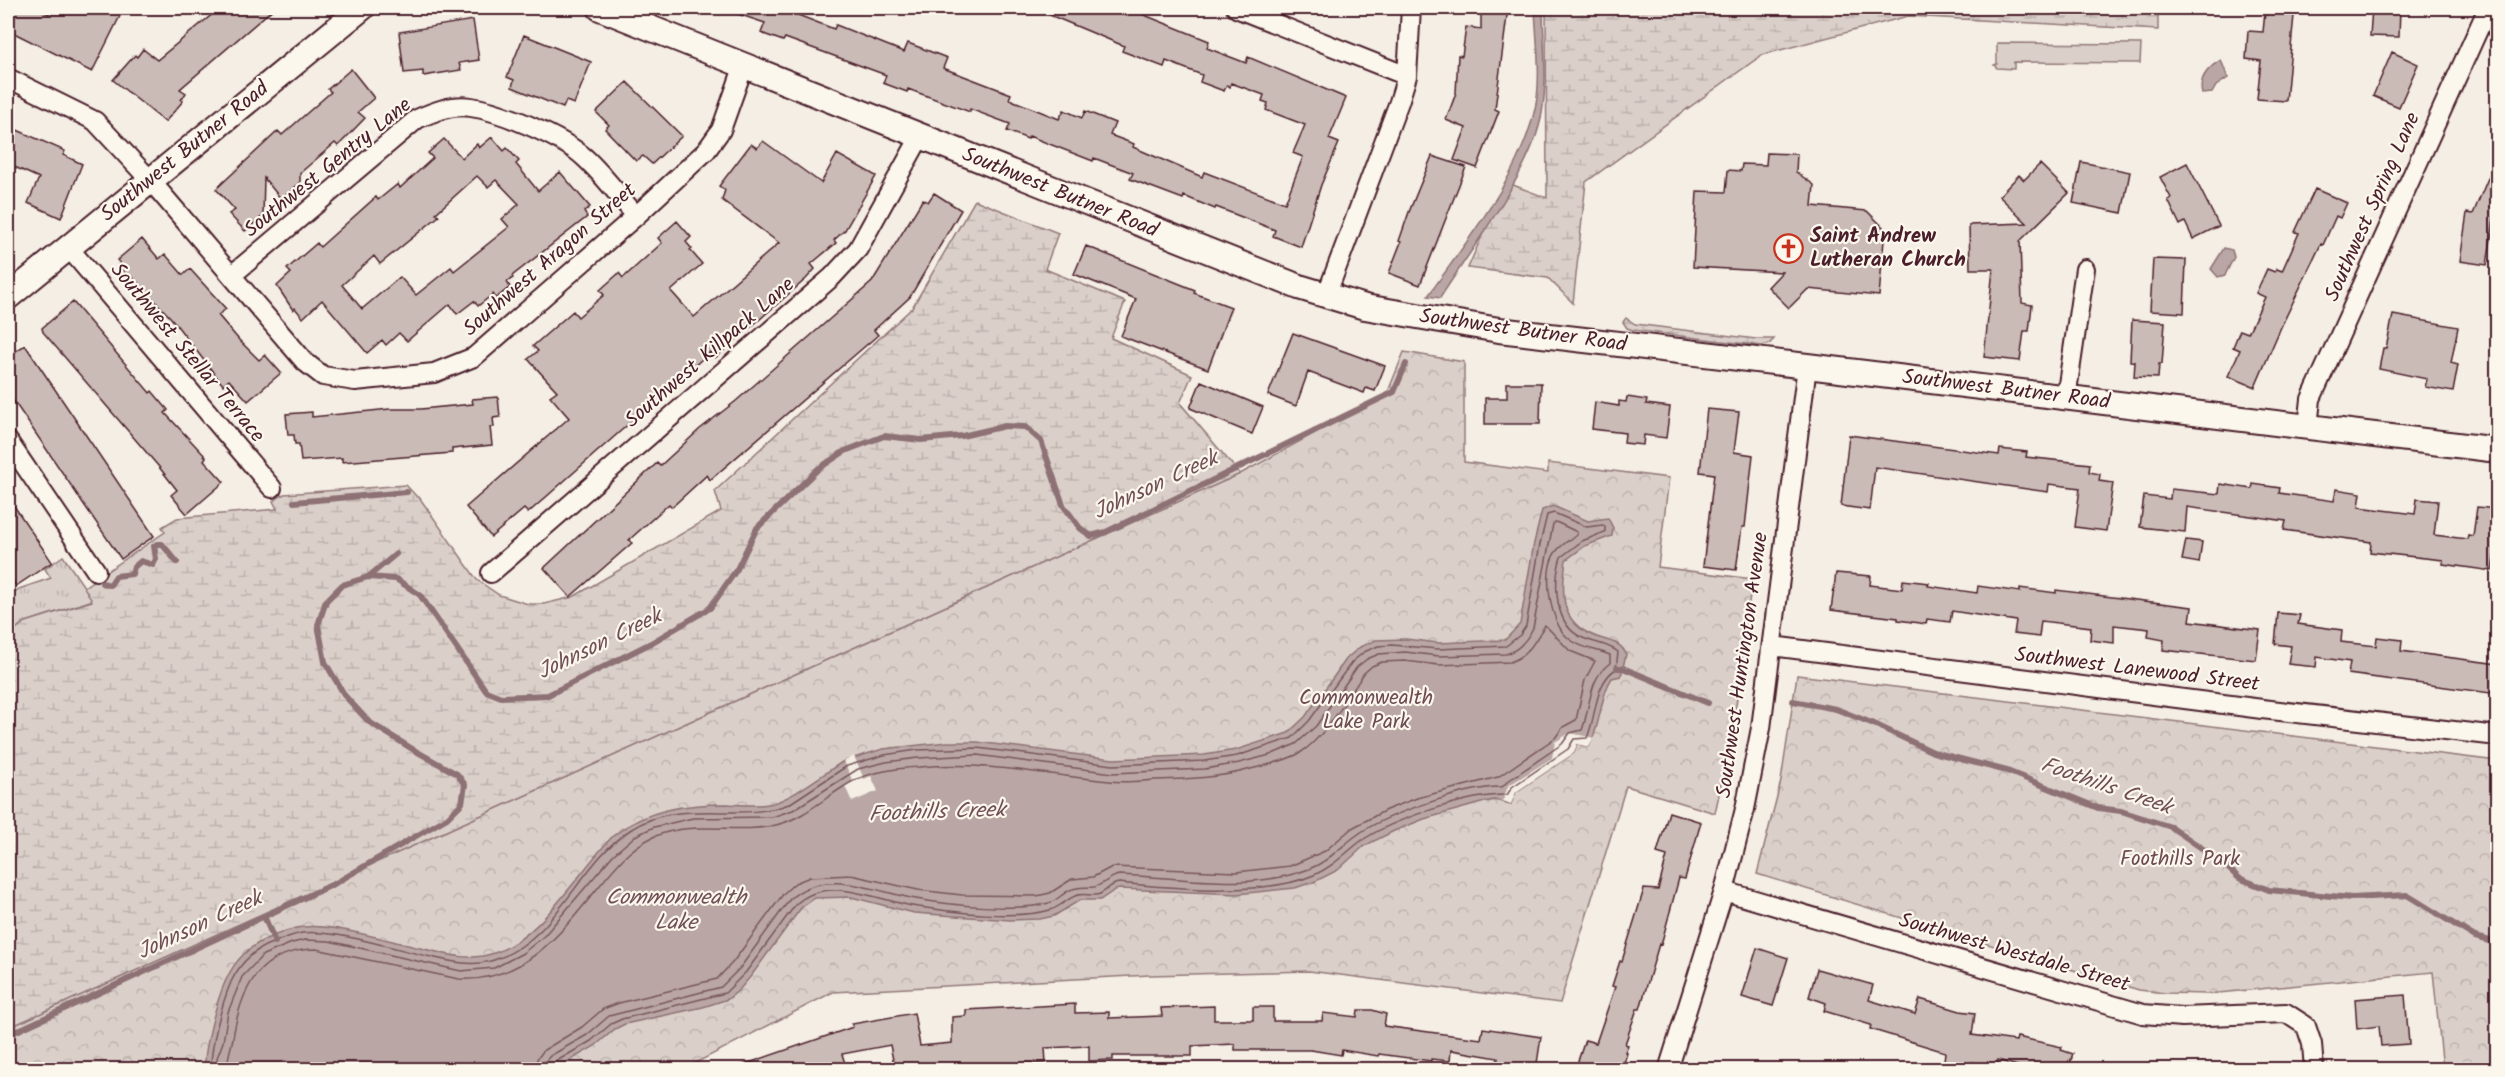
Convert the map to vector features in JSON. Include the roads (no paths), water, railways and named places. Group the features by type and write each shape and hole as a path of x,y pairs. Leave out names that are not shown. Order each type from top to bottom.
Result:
{"street":[{"name":"Southwest Butner Road","path":"8,297 362,8"},
{"name":"Southwest Butner Road","path":"600,8 920,137 1326,296 1365,307 1499,330 2498,450"},
{"path":"1236,8 1407,76"},
{"path":"1326,296 1407,76 1411,8"},
{"name":"Southwest Spring Lane","path":"2308,427 2311,399 2488,8"},
{"name":"Southwest Aragon Street","path":"8,78 95,121 150,180 305,362 323,376 355,381 434,373 474,357 636,216 706,151 721,130 744,65"},
{"name":"Southwest Gentry Lane","path":"232,275 417,119 436,111 453,108 469,106 492,113 569,145 585,157 636,216"},
{"name":"Southwest Killpack Lane","path":"491,573 832,277 858,249 920,137"},
{"name":"Southwest Stellar Terrace","path":"68,247 272,488"},
{"path":"2066,398 2085,269"},
{"name":"Southwest Huntington Avenue","path":"1668,1070 1724,891 1745,809 1761,728 1807,366"},
{"path":"10,451 96,571"},
{"name":"Southwest Lanewood Street","path":"1772,646 2265,709 2498,736"},
{"name":"Southwest Westdale Street","path":"1724,891 2143,1014 2216,1017 2286,1013 2306,1026 2312,1044 2314,1070"}],"water":[{"path":"1535,8 1543,8 1545,74 1544,100 1536,135 1527,159 1514,183 1440,298 1428,296 1505,183 1527,135 1535,109 1538,85"},
{"path":"2221,60 2228,78 2216,86 2212,93 2202,94 2203,78 2212,66"},
{"path":"2224,248 2232,250 2234,257 2225,275 2218,277 2211,269"},
{"name":"Commonwealth Lake","path":"1553,506 1588,521 1608,518 1613,528 1612,536 1585,546 1566,560 1564,599 1566,610 1579,627 1589,634 1622,647 1626,654 1621,676 1612,678 1608,685 1589,747 1577,744 1574,753 1516,792 1511,804 1494,800 1424,819 1364,846 1338,870 1295,888 1237,894 1120,889 1100,900 1080,900 1054,916 1010,920 914,913 851,897 815,898 801,908 751,976 728,999 703,1007 625,1024 615,1029 595,1046 555,1069 205,1070 211,1026 225,982 233,966 257,944 291,929 316,927 349,931 455,956 477,957 491,954 527,934 543,919 614,835 640,819 654,814 696,805 769,804 797,792 844,761 883,749 947,742 977,742 1113,759 1204,755 1236,750 1288,733 1305,717 1347,658 1360,647 1376,640 1406,639 1438,643 1505,640 1520,624 1542,510"}],"waterway":[{"name":"Johnson Creek","path":"8,1035 334,884 447,818 462,803 465,785 457,774 369,722 345,696 325,662 318,625 326,601 342,585 368,577 396,579 420,595 486,691 501,697 548,695 651,643 710,608 737,569 757,528 818,469 845,451 884,436 921,440 962,436 1005,426 1025,427 1041,441 1063,505 1080,528 1091,536 1106,532 1394,392 1406,364"},
{"path":"294,502 407,492"},
{"path":"102,583 110,585 116,576 132,574 134,567 141,561 153,565 156,559 154,546 157,544 162,544 177,562"},
{"path":"368,577 396,554"},
{"name":"Foothills Creek","path":"1617,668 1623,668 1708,703"},
{"name":"Foothills Creek","path":"1793,701 1836,709 1933,752 2007,771 2098,808 2121,811 2171,827 2219,860 2239,878 2269,890 2352,898 2407,895 2475,937 2498,943"},
{"name":"Foothills Creek","path":"264,916 275,942"}],"place":[{"name":"Saint Andrew Lutheran Church","path":"1789,248"}],"park label":[{"name":"Commonwealth Lake Park","path":"1366,710"},
{"name":"Foothills Park","path":"2180,859"}]}
